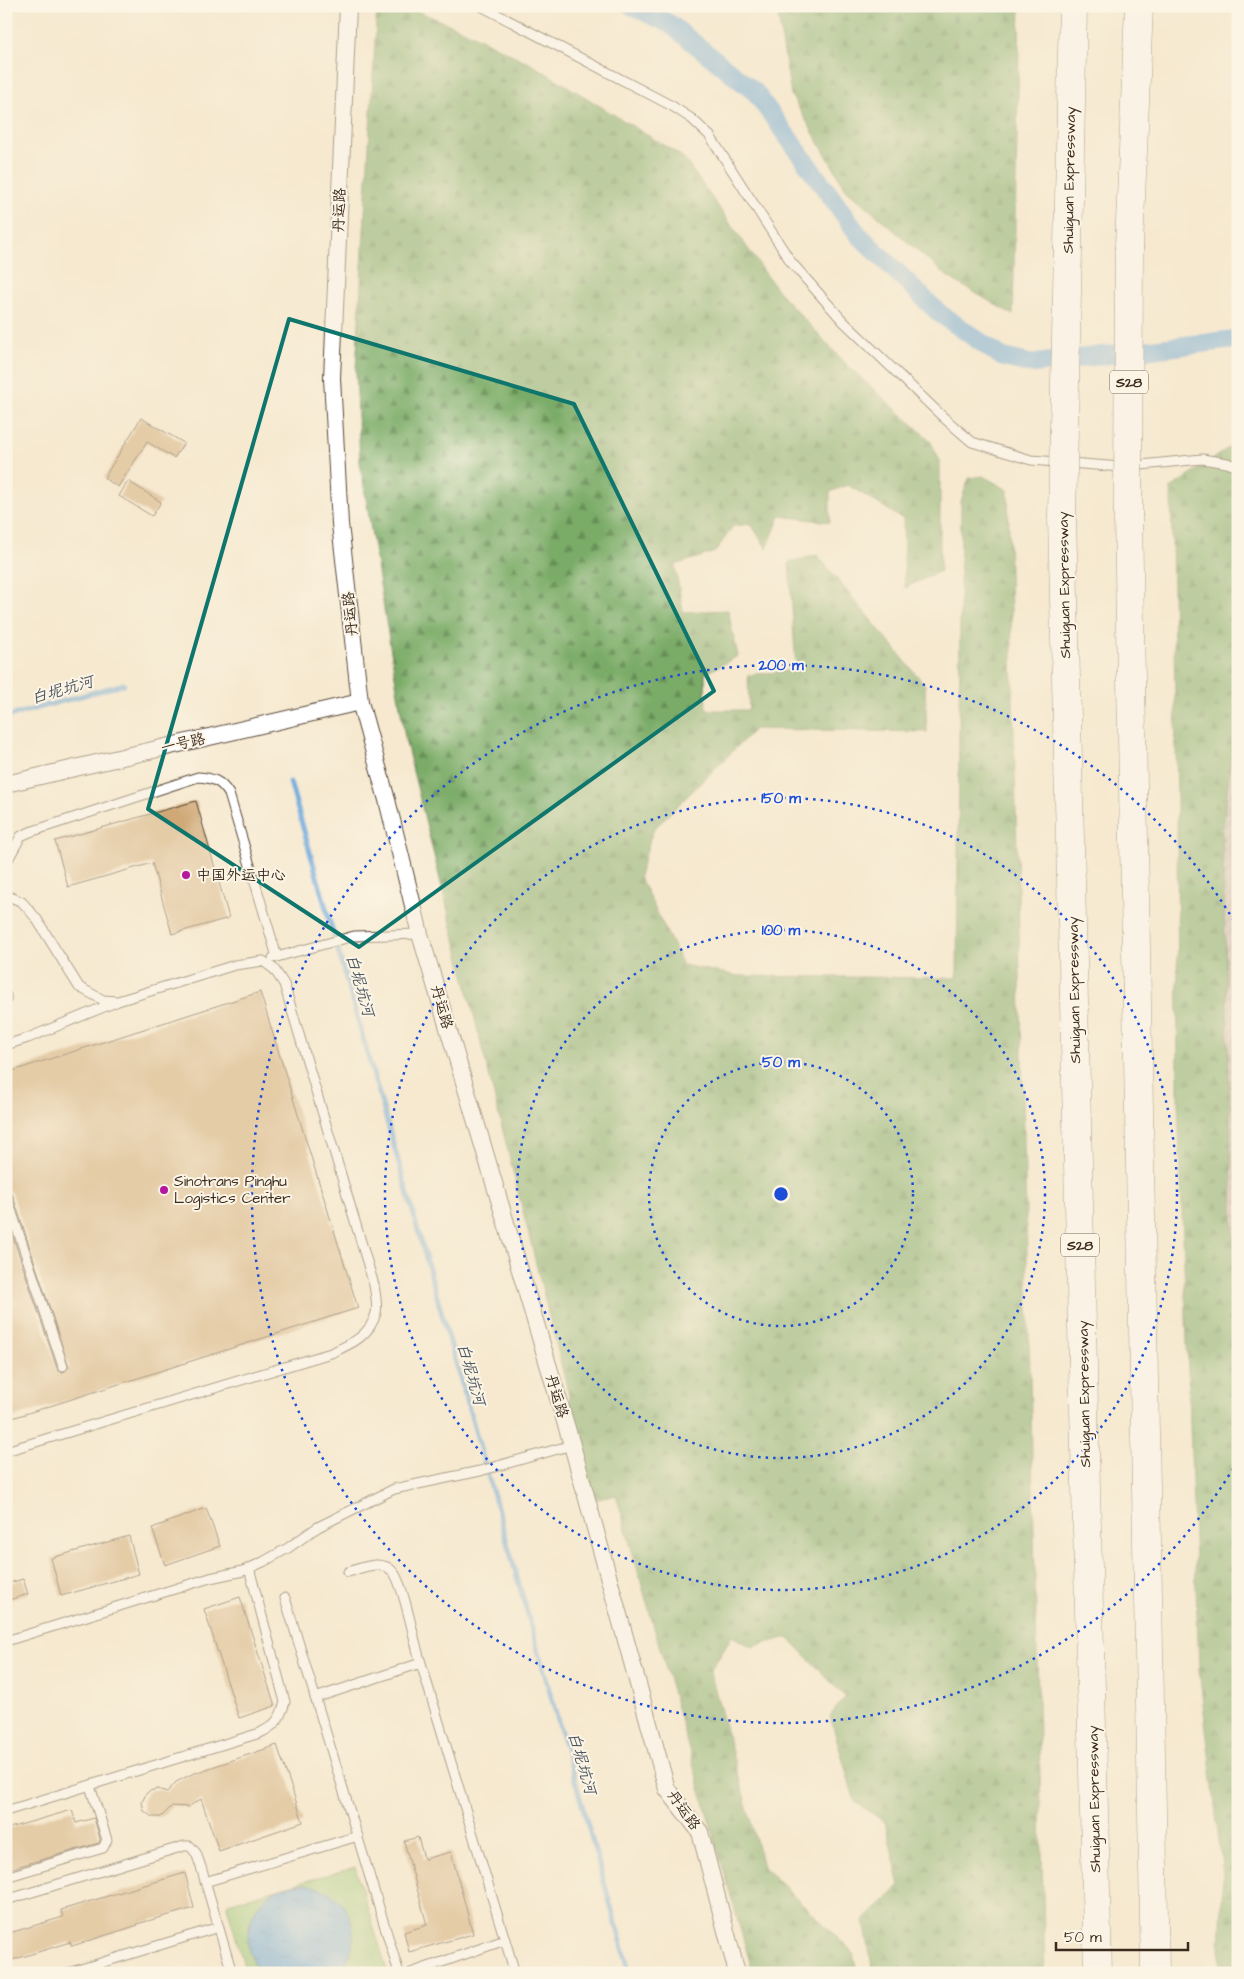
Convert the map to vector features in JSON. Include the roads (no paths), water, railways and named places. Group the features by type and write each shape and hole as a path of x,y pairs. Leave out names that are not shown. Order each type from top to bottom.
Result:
{"highway":[{"name":"Shuiguan Expressway","path":"1073,6 1062,517 1098,1973"},
{"name":"S28","path":"1139,6 1129,246 1128,517 1155,1973"}],"street":[{"name":"丹运路","path":"348,6 332,378 340,524 360,702 387,800 420,934 572,1445 667,1789 700,1832 737,1973"},
{"name":"一号路","path":"6,784 360,702"}],"lane":[{"path":"481,6 672,106 692,119 710,136 791,262 843,321 943,417 972,442 1031,460 1120,467 1202,459 1227,463 1238,468"},
{"path":"6,864 21,836 190,779 198,777 210,778 223,784 229,794 278,957"},
{"path":"6,895 22,902 36,918 79,987 103,1000 118,1001"},
{"path":"6,1044 28,1038 118,1001 235,965 263,961 354,936 420,934"},
{"path":"6,1452 331,1354 357,1341 369,1328 377,1311 374,1285 284,984 274,969 263,961"},
{"path":"6,1195 63,1366"},
{"path":"6,1641 210,1578 249,1568 288,1548 318,1527 394,1489 480,1471 572,1445"},
{"path":"348,1572 374,1565 384,1566 393,1572 399,1582 421,1663 515,1973"},
{"path":"6,1811 260,1733 272,1727 280,1717 285,1702 249,1568"},
{"path":"285,1598 399,1973"},
{"path":"315,1698 421,1663"},
{"path":"6,1877 103,1848 106,1845 107,1840 90,1786"},
{"path":"205,1882 358,1836"},
{"path":"6,1900 184,1846 190,1846 196,1853 232,1973"},
{"path":"68,1973 219,1927"},
{"path":"411,1973 505,1940"}],"water":[{"path":"305,1884 330,1893 344,1907 349,1916 353,1935 352,1945 345,1965 339,1973 262,1973 250,1954 248,1931 251,1920 262,1900 271,1893 288,1886"}],"waterway":[{"path":"632,6 670,24 755,92 858,234 939,313 1002,357 1031,364 1238,339"},
{"name":"白坭坑河","path":"6,717 124,684"},
{"name":"白坭坑河","path":"290,782 630,1973"}],"place":[{"name":"中国外运中心","path":"186,875"},
{"name":"Sinotrans Pinghu Logistics Center","path":"164,1190"}]}
